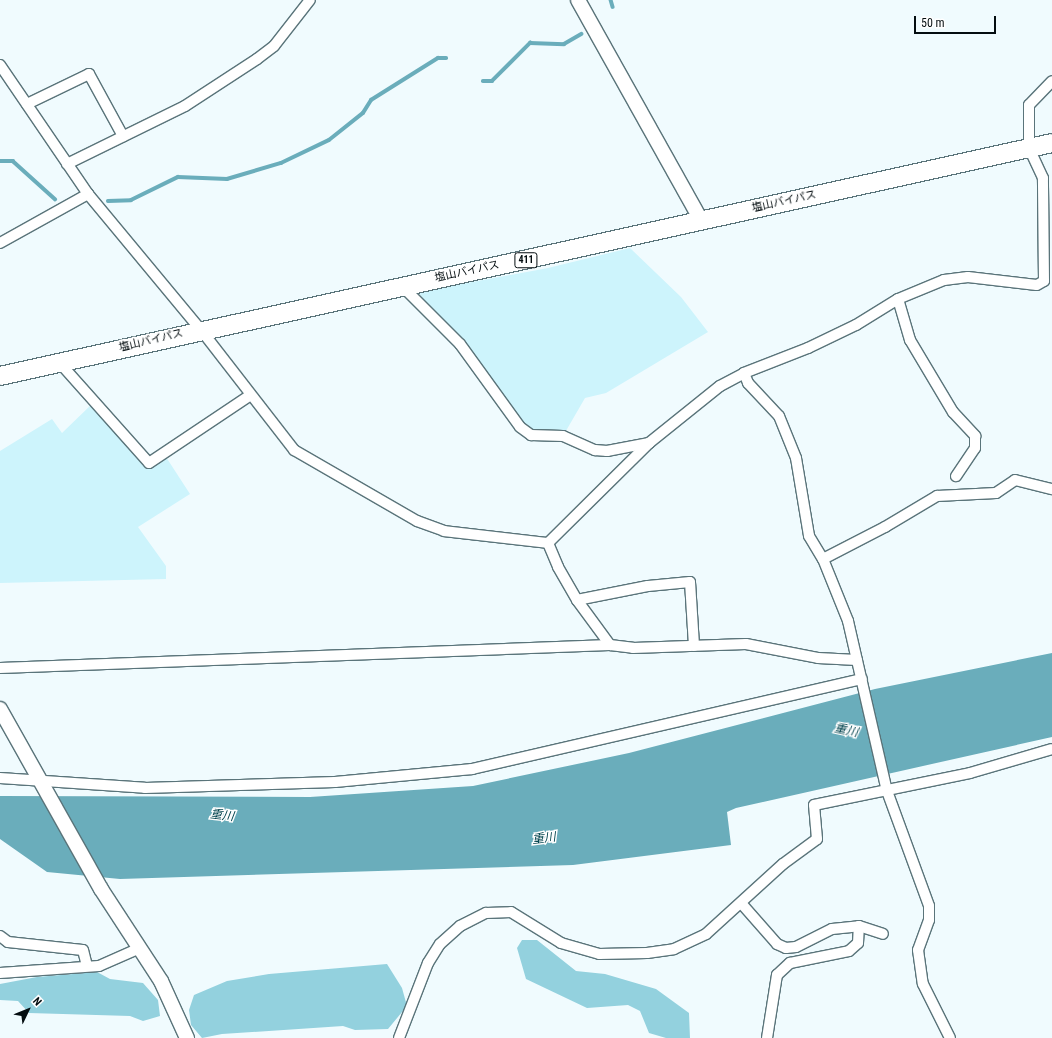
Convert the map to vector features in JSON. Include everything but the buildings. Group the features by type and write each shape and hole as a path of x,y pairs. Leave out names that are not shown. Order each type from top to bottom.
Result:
{"highway":[{"name":"塩山バイパス","path":"0,376 201,330 1052,143"}],"street":[{"path":"67,164 185,106 257,59 274,46 310,0"},
{"path":"578,0 701,220"},
{"path":"0,65 88,194 201,330 249,396 294,450 417,521 444,531 548,543"},
{"path":"27,104 89,74 123,136"},
{"path":"548,543 650,442 720,386 744,373 777,362 856,325 898,299 944,280 968,277 1037,285 1044,281 1043,178 1029,148 1029,105 1052,81"},
{"path":"0,244 88,194"},
{"path":"401,286 460,344 520,427 530,435 563,436 595,450 608,451 650,442"},
{"path":"898,299 910,340 953,412 975,436 975,448 956,476"},
{"path":"59,362 149,463 249,396"},
{"path":"744,373 748,383 779,416 801,474 809,536 823,559 848,621 887,791 929,906 929,920 918,950 923,984 950,1038"},
{"path":"823,559 885,527 937,496 996,493 1015,480 1052,489"},
{"path":"548,543 558,567 577,600 610,645"},
{"path":"577,600 648,586 690,582 694,646"},
{"path":"0,668 610,645 633,648 746,644 818,658 857,660"},
{"path":"0,778 145,788 335,782 472,769 862,679"},
{"path":"0,709 101,889 160,981 187,1038"},
{"path":"400,1038 428,963 440,944 460,926 486,913 511,912 561,943 599,954 648,953 674,949 706,934 782,864 817,838 814,805 970,773 1052,749"},
{"path":"741,903 777,944 786,948 796,947 832,929 860,926 882,934"},
{"path":"767,1038 777,974 790,963 849,951 858,943 860,926"},
{"path":"0,936 8,942 83,950 87,966"},
{"path":"0,973 87,966 114,962 140,948"}],"shaded area":[{"path":"630,248 681,297 708,332 606,393 585,398 563,436 531,435 418,292 548,268"},
{"path":"92,404 148,467 166,457 190,494 138,527 166,566 166,579 0,583 0,451 52,419 62,433"},
{"path":"522,940 537,940 576,971 605,974 656,989 689,1013 690,1038 666,1038 649,1033 640,1011 628,1005 587,1008 526,979 517,948"},
{"path":"387,964 402,988 407,1006 388,1029 355,1030 343,1026 222,1034 202,1038 191,1025 189,1010 194,995 227,981 269,974"},
{"path":"97,972 110,979 143,983 158,1000 160,1016 143,1021 130,1016 29,1013 18,1001 0,1000 0,984 37,977"}],"water":[{"name":"重川","path":"1052,653 1052,737 736,808 727,812 731,845 573,865 120,879 47,872 0,839 0,796 310,797 473,786 629,753 875,689"}],"waterway":[{"path":"611,0 613,7"},
{"path":"483,81 492,81 530,43 564,44 581,34"},
{"path":"108,201 131,200 178,177 227,179 281,163 329,140 363,113 371,100 438,58 446,58"},
{"path":"0,161 13,161 55,199"}]}
